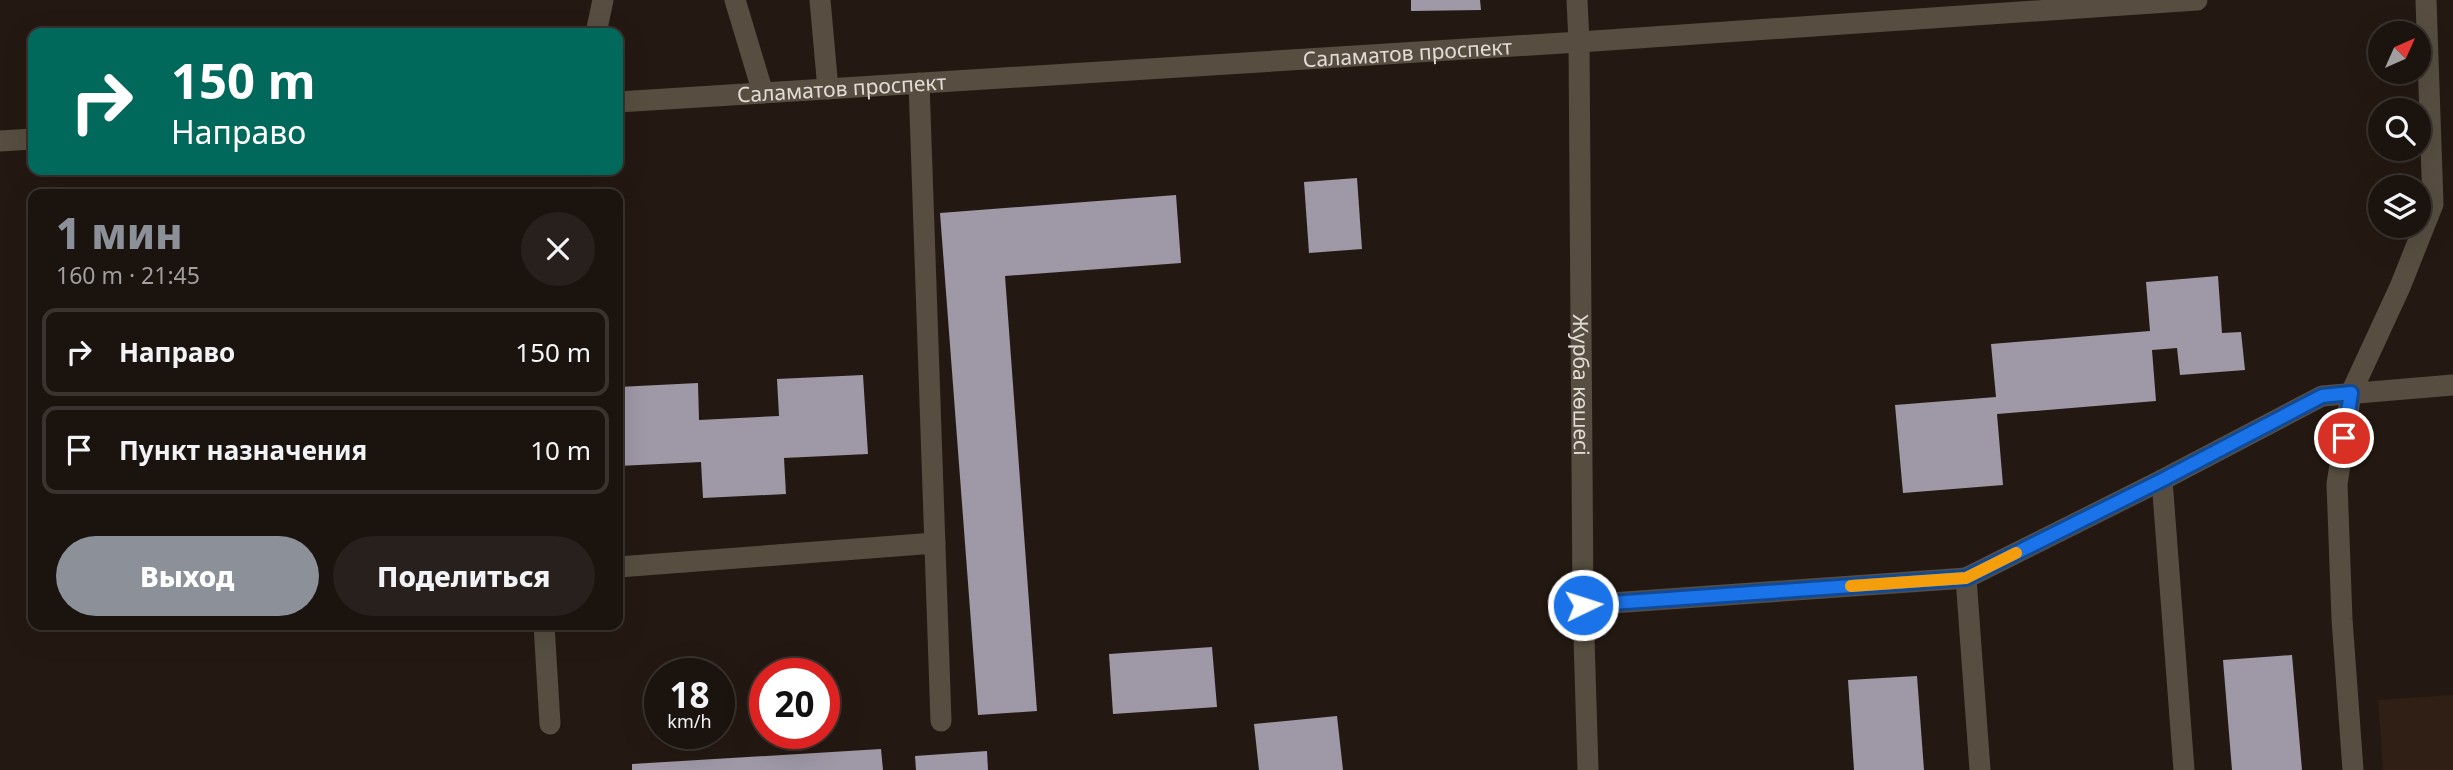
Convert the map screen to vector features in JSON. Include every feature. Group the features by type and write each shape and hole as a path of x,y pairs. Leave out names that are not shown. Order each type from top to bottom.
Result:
{"street":[{"path":"597,28 603,0"},
{"path":"735,0 762,93"},
{"path":"820,0 828,89"},
{"name":"Журба көшесі","path":"1577,0 1583,605 1588,770"},
{"name":"Саламатов проспект","path":"623,102 2197,0"},
{"path":"2353,770 2342,620 2337,484 2351,393 2400,287 2443,204 2426,0"},
{"path":"919,83 941,721"},
{"path":"0,141 28,139"},
{"path":"1583,605 1966,578 2322,396 2453,386"},
{"path":"2162,480 2185,770"},
{"path":"623,567 935,543"},
{"path":"1966,578 1980,770"},
{"path":"544,630 550,724"}],"shaded area":[{"path":"2453,695 2453,770 2383,770 2378,700"}],"building":[{"path":"1411,0 1480,0 1481,10 1411,11"},
{"path":"1357,178 1362,249 1309,253 1304,182"},
{"path":"1176,195 1181,263 1005,276 1037,711 978,715 940,213"},
{"path":"2218,276 2222,333 2241,332 2245,370 2180,375 2177,348 2152,350 2156,401 1997,414 2003,485 1903,493 1895,405 1996,397 1991,344 2150,331 2146,282"},
{"path":"863,375 868,454 784,458 786,494 703,498 701,462 623,466 623,387 698,383 699,420 779,416 777,379"},
{"path":"1212,647 1217,707 1113,714 1109,654"},
{"path":"2292,655 2302,770 2232,770 2223,660"},
{"path":"1917,676 1924,770 1854,770 1848,680"},
{"path":"1337,716 1343,770 1259,770 1254,724"},
{"path":"881,749 883,770 632,770 632,764"},
{"path":"987,751 988,770 916,770 915,756"}],"slow traffic":[{"path":"1851,586 1966,578 2016,553"}],"route":[{"path":"1583,605 1966,578 2322,396 2351,393 2344,438"}]}
